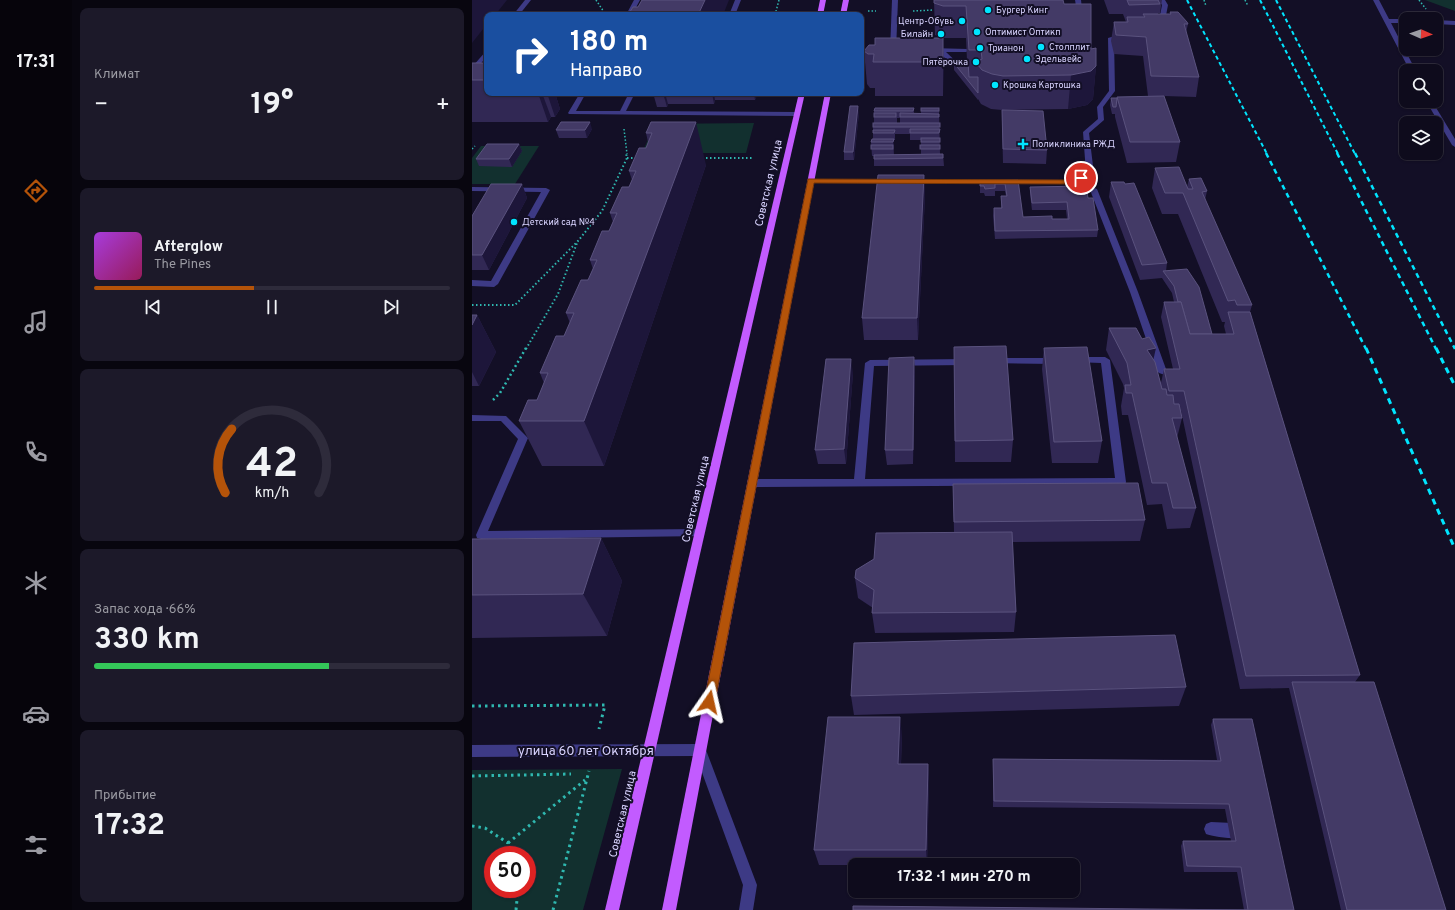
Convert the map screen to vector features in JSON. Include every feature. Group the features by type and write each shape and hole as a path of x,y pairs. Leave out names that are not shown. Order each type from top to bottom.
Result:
{"main road":[{"path":"821,12 823,0"},
{"path":"844,12 846,0"},
{"name":"Советская улица","path":"612,910 801,96"},
{"path":"669,910 827,96"}],"street":[{"path":"518,12 528,0"},
{"path":"631,12 637,0"},
{"path":"733,12 738,0"},
{"path":"896,0 890,51 901,51"},
{"path":"1078,0 1082,22"},
{"path":"1156,27 1163,26 1165,5 1162,0"},
{"path":"1376,0 1409,64"},
{"path":"1386,20 1399,21"},
{"path":"1443,22 1455,23"},
{"path":"1086,132 1101,120 1100,107 1112,91 1111,38 1133,32"},
{"path":"924,50 966,50"},
{"path":"940,50 961,69"},
{"path":"472,72 484,56"},
{"path":"581,96 571,113 797,114"},
{"path":"622,113 630,96"},
{"path":"1433,108 1455,145"},
{"path":"1073,182 1090,174 1084,120"},
{"path":"811,181 1073,182 1093,189 1134,292 1162,371 1174,375"},
{"path":"472,189 546,190 494,284 472,284"},
{"path":"752,483 859,483 1121,482 1105,360 870,363 859,483"},
{"path":"474,418 503,418 523,438 481,534 699,533"},
{"path":"700,750 750,885 746,910"},
{"name":"улица 60 лет Октября","path":"472,751 700,750"},
{"path":"1211,829 1232,830 1251,835 1252,841"}],"path":[{"path":"596,0 604,12"},
{"path":"776,12 779,0"},
{"path":"1204,0 1206,6"},
{"path":"1244,0 1248,6"},
{"path":"472,305 516,305 578,241 602,212 627,158 622,113"},
{"path":"472,150 475,146"},
{"path":"627,158 643,158"},
{"path":"698,158 754,158"},
{"path":"474,418 500,393 558,294 578,241"},
{"path":"472,776 572,774"},
{"path":"580,774 588,774"},
{"path":"508,843 586,779"},
{"path":"472,826 485,828 508,843 509,846"},
{"path":"516,910 517,898"}],"green space":[{"path":"1425,0 1455,0 1455,11"},
{"path":"754,123 746,153 642,153 655,124"},
{"path":"481,146 539,146 515,184 472,184 472,158"},
{"path":"622,769 583,910 472,910 472,770"}],"building":[{"path":"642,0 705,0 699,12 630,12 633,7 638,7"},
{"path":"934,0 1063,0 1064,4 1091,4 1091,49 1096,48 1096,66 1091,71 1071,75 1003,76 982,70 978,65 978,61 982,59 981,50 969,50 966,6 943,6 934,3"},
{"path":"1127,0 1158,0 1160,4 1129,5"},
{"path":"1170,12 1178,12 1188,24 1184,24 1199,77 1151,76 1146,37 1116,35 1114,22 1128,22 1127,17 1145,17 1143,14 1171,14"},
{"path":"875,38 943,38 943,62 873,62 874,54 868,54 864,51 869,45 875,45"},
{"path":"968,61 969,77 978,77 978,93 954,63"},
{"path":"472,63 484,63 484,80 472,80"},
{"path":"1164,96 1180,142 1130,142 1117,97"},
{"path":"1111,98 1117,98 1116,107 1113,107"},
{"path":"850,106 858,106 853,152 844,152"},
{"path":"875,108 914,108 913,111 874,111"},
{"path":"921,108 939,108 939,111 921,111"},
{"name":"Поликлиника РЖД","path":"1002,110 1043,111 1047,150 1003,149"},
{"path":"874,113 896,113 896,117 874,117"},
{"path":"900,113 939,114 939,117 900,117"},
{"path":"561,122 590,122 585,130 556,130"},
{"path":"651,122 696,122 584,421 519,421 528,400 537,400 548,373 540,373 556,336 564,336 574,313 566,313 581,280 588,280 597,260 590,260 602,231 609,231 617,213 610,213 622,187 629,187 636,171 629,171 639,148 646,148 652,133 646,133"},
{"path":"873,123 940,123 940,127 873,127"},
{"path":"910,129 940,129 939,133 910,133"},
{"path":"873,130 895,130 894,133 873,133"},
{"path":"921,138 940,138 940,142 921,142"},
{"path":"872,139 894,139 893,142 871,142"},
{"path":"487,144 519,144 509,159 476,159"},
{"path":"871,145 893,145 893,149 871,149"},
{"path":"920,145 940,145 940,149 920,149"},
{"path":"943,154 943,158 874,159 874,155"},
{"path":"1179,167 1188,189 1193,189 1189,179 1201,178 1207,191 1202,192 1252,305 1237,305 1235,300 1228,301 1183,193 1165,193 1155,168"},
{"path":"878,175 924,175 917,318 862,318"},
{"path":"1018,180 1023,217 1052,216 1052,219 1069,219 1067,202 1032,203 1030,187 1086,186 1088,198 1093,198 1098,230 995,231 994,208 1002,208 1001,196 1007,196 1005,184 995,184 995,188 985,189 984,186 980,186 980,181"},
{"path":"1111,182 1124,182 1125,184 1134,183 1167,263 1142,265"},
{"path":"491,184 522,184 482,255 472,255 472,216"},
{"path":"1187,269 1199,287 1212,334 1190,334 1181,302 1178,302 1174,286 1163,271"},
{"path":"1164,302 1181,302 1190,334 1234,334 1228,312 1250,312 1360,675 1246,676 1184,391 1169,391 1164,369 1180,369"},
{"path":"472,315 477,315 472,325"},
{"path":"1109,328 1136,328 1142,339 1149,337 1156,348 1147,350 1155,362 1162,389 1166,389 1167,395 1173,395 1174,404 1179,404 1182,418 1172,418 1196,508 1173,508 1167,483 1152,483 1132,393 1126,393 1125,385 1131,385 1127,363"},
{"path":"1006,346 1013,440 955,441 954,347"},
{"path":"1087,347 1102,441 1054,442 1044,348"},
{"path":"914,357 913,450 885,450 889,358"},
{"path":"826,359 851,359 844,449 815,450"},
{"path":"1138,483 1145,520 954,522 953,484"},
{"path":"1012,532 1016,612 872,613 874,590 855,578 856,570 874,559 876,533"},
{"path":"601,538 583,594 472,595 472,539"},
{"path":"1175,635 1186,687 851,696 854,643"},
{"path":"1292,682 1374,682 1446,910 1347,910"},
{"path":"828,717 900,717 898,764 928,764 926,850 814,850"},
{"path":"1213,719 1252,719 1294,910 1248,910 1241,867 1187,866 1183,841 1236,841 1229,804 994,801 993,759 1221,761"},
{"path":"853,906 1248,910 853,910"}],"railway":[{"path":"1187,0 1267,154"},
{"path":"1260,0 1338,154"},
{"path":"1276,0 1355,154"},
{"path":"1266,153 1366,349"},
{"path":"1337,153 1436,349"},
{"path":"1355,153 1455,349"},
{"path":"1366,348 1455,549"},
{"path":"1436,348 1455,386"}],"place":[{"name":"Бургер Кинг","path":"988,10"},
{"name":"Центр-Обувь","path":"962,21"},
{"name":"Оптимист Оптикп","path":"977,32"},
{"name":"Билайн","path":"941,34"},
{"name":"Столплит","path":"1041,47"},
{"name":"Трианон","path":"980,48"},
{"name":"Эдельвейс","path":"1027,59"},
{"name":"Пятёрочка","path":"976,62"},
{"name":"Крошка Картошка","path":"995,85"},
{"name":"Поликлиника РЖД","path":"1023,144"},
{"name":"Детский сад №4","path":"514,222"}],"route":[{"path":"709,702 811,181 1073,182 1081,178"}]}
